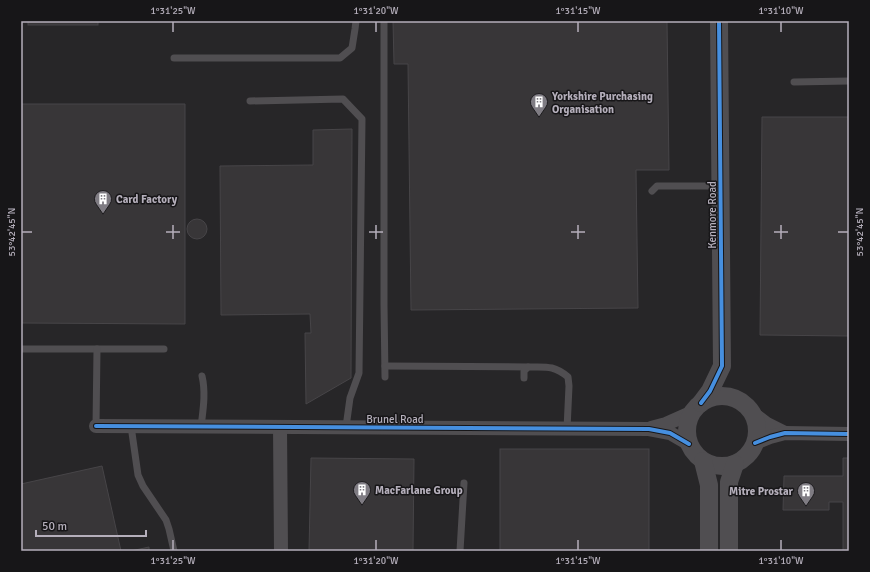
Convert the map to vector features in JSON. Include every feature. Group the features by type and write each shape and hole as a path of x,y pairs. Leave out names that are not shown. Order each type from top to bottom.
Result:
{"street":[{"name":"Kenmore Road","path":"689,444 687,434 688,422 697,407 710,391 722,366 719,21"},
{"name":"Kenmore Road","path":"722,366 733,388 756,422 757,433 755,443"},
{"path":"697,407 712,398 723,396 734,398 767,424 785,433"},
{"name":"Brunel Road","path":"649,429 666,424 697,407"},
{"name":"Brunel Road","path":"96,426 649,429 670,433 689,444"},
{"path":"280,427 281,551"},
{"path":"689,444 695,454 703,461 713,465 724,466 735,464 743,459 750,452 755,443 785,433 849,434"},
{"path":"703,461 709,485 709,551"},
{"path":"730,551 729,482 735,464"}],"lane":[{"path":"174,58 340,58 352,48 356,21"},
{"path":"384,21 385,377"},
{"path":"794,82 849,82"},
{"path":"250,101 343,99 362,119 359,373 350,398 346,427"},
{"path":"652,191 657,186 721,186"},
{"path":"21,349 164,349"},
{"path":"96,426 97,349"},
{"path":"385,366 549,367 561,371 568,377 569,386 567,428"},
{"path":"524,378 524,371 528,367"},
{"path":"201,427 204,390 202,376"},
{"path":"131,426 138,475 143,486 166,520 174,551"},
{"path":"460,551 464,483"}],"shaded area":[{"path":"21,21 849,21 849,551 21,551"}],"building":[{"path":"28,21 98,21 98,25 28,25"},
{"name":"Yorkshire Purchasing Organisation","path":"393,21 667,21 669,170 636,170 638,308 411,310 408,64 394,64"},
{"name":"Card Factory","path":"21,104 185,104 185,324 21,323"},
{"path":"762,117 849,117 849,336 760,335"},
{"path":"352,129 351,378 306,404 305,333 311,333 310,314 221,315 220,166 313,165 313,130"},
{"path":"197,219 204,222 207,229 204,236 197,239 190,236 187,229 190,222"},
{"path":"500,449 649,449 649,551 500,551"},
{"name":"MacFarlane Group","path":"311,458 414,459 413,551 309,551"},
{"name":"Mitre Prostar","path":"843,458 849,458 849,551 843,551 843,502 829,502 829,510 783,510 784,476 843,476"},
{"path":"102,466 121,551 21,551 21,484"},
{"path":"149,547 149,551 131,551"}],"cycle path":[{"path":"701,403 710,391 722,366 719,21"},
{"path":"96,426 649,429 670,433 689,444"},
{"path":"755,443 785,433 849,434"}],"place":[{"name":"Yorkshire Purchasing Organisation","path":"539,117"},
{"name":"Card Factory","path":"103,214"},
{"name":"MacFarlane Group","path":"362,505"},
{"name":"Mitre Prostar","path":"806,506"}]}
